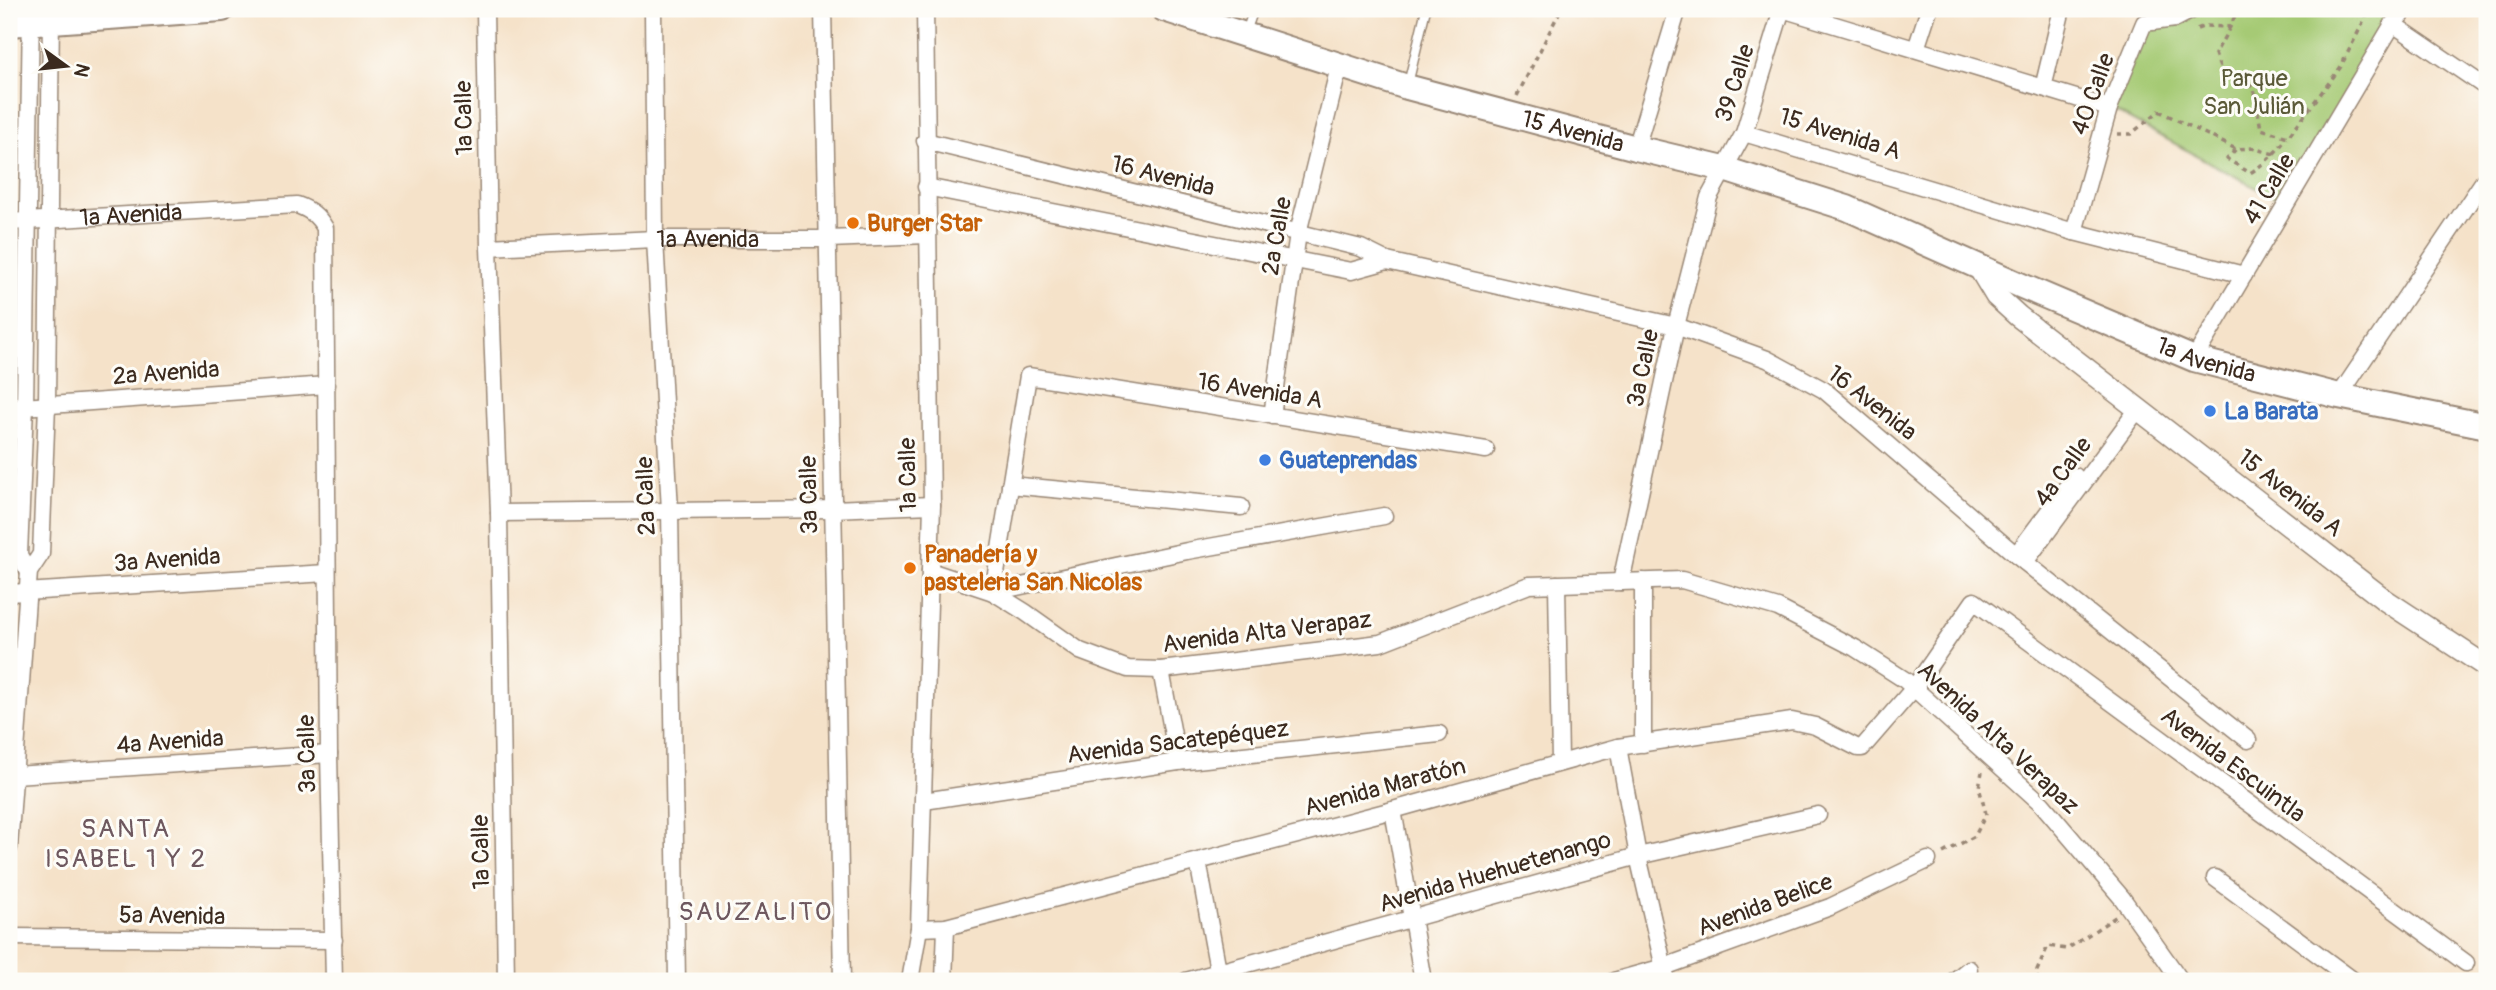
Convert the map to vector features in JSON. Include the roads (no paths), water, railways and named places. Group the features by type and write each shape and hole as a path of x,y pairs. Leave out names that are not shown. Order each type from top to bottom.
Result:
{"main road":[{"path":"35,17 222,9"},
{"name":"15 Avenida","path":"1170,10 1407,87 1724,169 1847,208 1978,266"},
{"name":"1a Avenida","path":"1978,266 2194,359 2339,396 2487,426"}],"street":[{"name":"1a Calle","path":"485,9 489,247 499,513 506,981"},
{"name":"2a Calle","path":"653,9 655,239 670,510 677,981"},
{"name":"3a Calle","path":"823,9 842,981"},
{"name":"1a Calle","path":"910,981 919,929 932,505 925,9"},
{"path":"1636,148 1678,9"},
{"path":"1782,9 2109,108"},
{"name":"39 Calle","path":"1724,169 1744,133 1782,9"},
{"path":"1916,49 1929,9"},
{"path":"2043,88 2062,9"},
{"name":"40 Calle","path":"2074,232 2109,108 2144,23 2175,19 2194,9"},
{"name":"41 Calle","path":"2194,359 2393,24 2406,9"},
{"path":"9,848 29,572 41,554 47,405 49,220 35,17"},
{"path":"29,572 19,555 17,407 35,17"},
{"path":"2393,24 2487,88"},
{"name":"2a Calle","path":"1272,416 1298,233 1339,67"},
{"name":"15 Avenida A","path":"1744,133 2074,232 2244,275"},
{"name":"16 Avenida","path":"925,141 1362,248 1387,261 1675,326 1766,359 1824,390 2021,558 2248,740"},
{"name":"3a Calle","path":"1621,582 1675,326 1709,197 1724,169"},
{"path":"2339,396 2487,176"},
{"name":"16 Avenida","path":"926,187 1351,271 1387,261"},
{"name":"1a Avenida","path":"9,222 297,205"},
{"name":"3a Calle","path":"297,205 318,217 325,228 329,754 334,981"},
{"name":"1a Avenida","path":"489,247 655,239 829,239 927,235"},
{"name":"15 Avenida A","path":"1978,266 1996,296 2134,406 2385,600 2487,667"},
{"name":"16 Avenida A","path":"1010,485 1028,376 1486,450"},
{"name":"2a Avenida","path":"17,407 327,385"},
{"name":"4a Calle","path":"2021,558 2134,406"},
{"path":"1241,507 1010,485 993,592 1187,551 1384,516"},
{"path":"499,513 831,509 932,505"},
{"name":"Avenida Alta Verapaz","path":"930,571 993,592 1080,651 1128,669 1161,670 1380,643 1529,585 1682,580 1778,608 1855,648 1914,688 2042,804 2127,906 2176,980"},
{"name":"3a Avenida","path":"9,593 327,573"},
{"path":"1643,581 1643,744"},
{"path":"1557,584 1560,762"},
{"name":"Avenida Escuintla","path":"1914,688 1974,601 2466,963"},
{"path":"1161,670 1178,762"},
{"name":"Avenida Maratón","path":"919,929 946,927 1393,810 1618,747 1792,721 1815,726 1862,748 1914,688"},
{"name":"Avenida Sacatepéquez","path":"924,801 1178,762 1439,734"},
{"path":"1618,747 1637,856 1665,974"},
{"name":"4a Avenida","path":"15,775 329,754"},
{"path":"1393,810 1423,981"},
{"name":"Avenida Huehuetenango","path":"1186,981 1219,977 1637,856 1818,815"},
{"name":"Avenida Belice","path":"1614,981 1665,974 1830,907 1928,860"},
{"path":"1198,861 1219,977"},
{"path":"2215,878 2354,981"},
{"path":"944,981 946,927"},
{"name":"5a Avenida","path":"9,937 334,940"},
{"path":"1954,981 1969,969"}],"lane":[{"path":"1245,35 1254,9"},
{"path":"1407,87 1426,9"}],"place":[{"name":"Burger Star","path":"853,223"},
{"name":"La Barata","path":"2210,411"},
{"name":"Guateprendas","path":"1265,460"},
{"name":"Panadería y pasteleria San Nicolas","path":"910,568"}],"district":[{"name":"SANTA ISABEL 1 Y 2","path":"126,844"},
{"name":"SAUZALITO","path":"756,912"}],"park label":[{"name":"Parque San Julián","path":"2254,92"}]}
